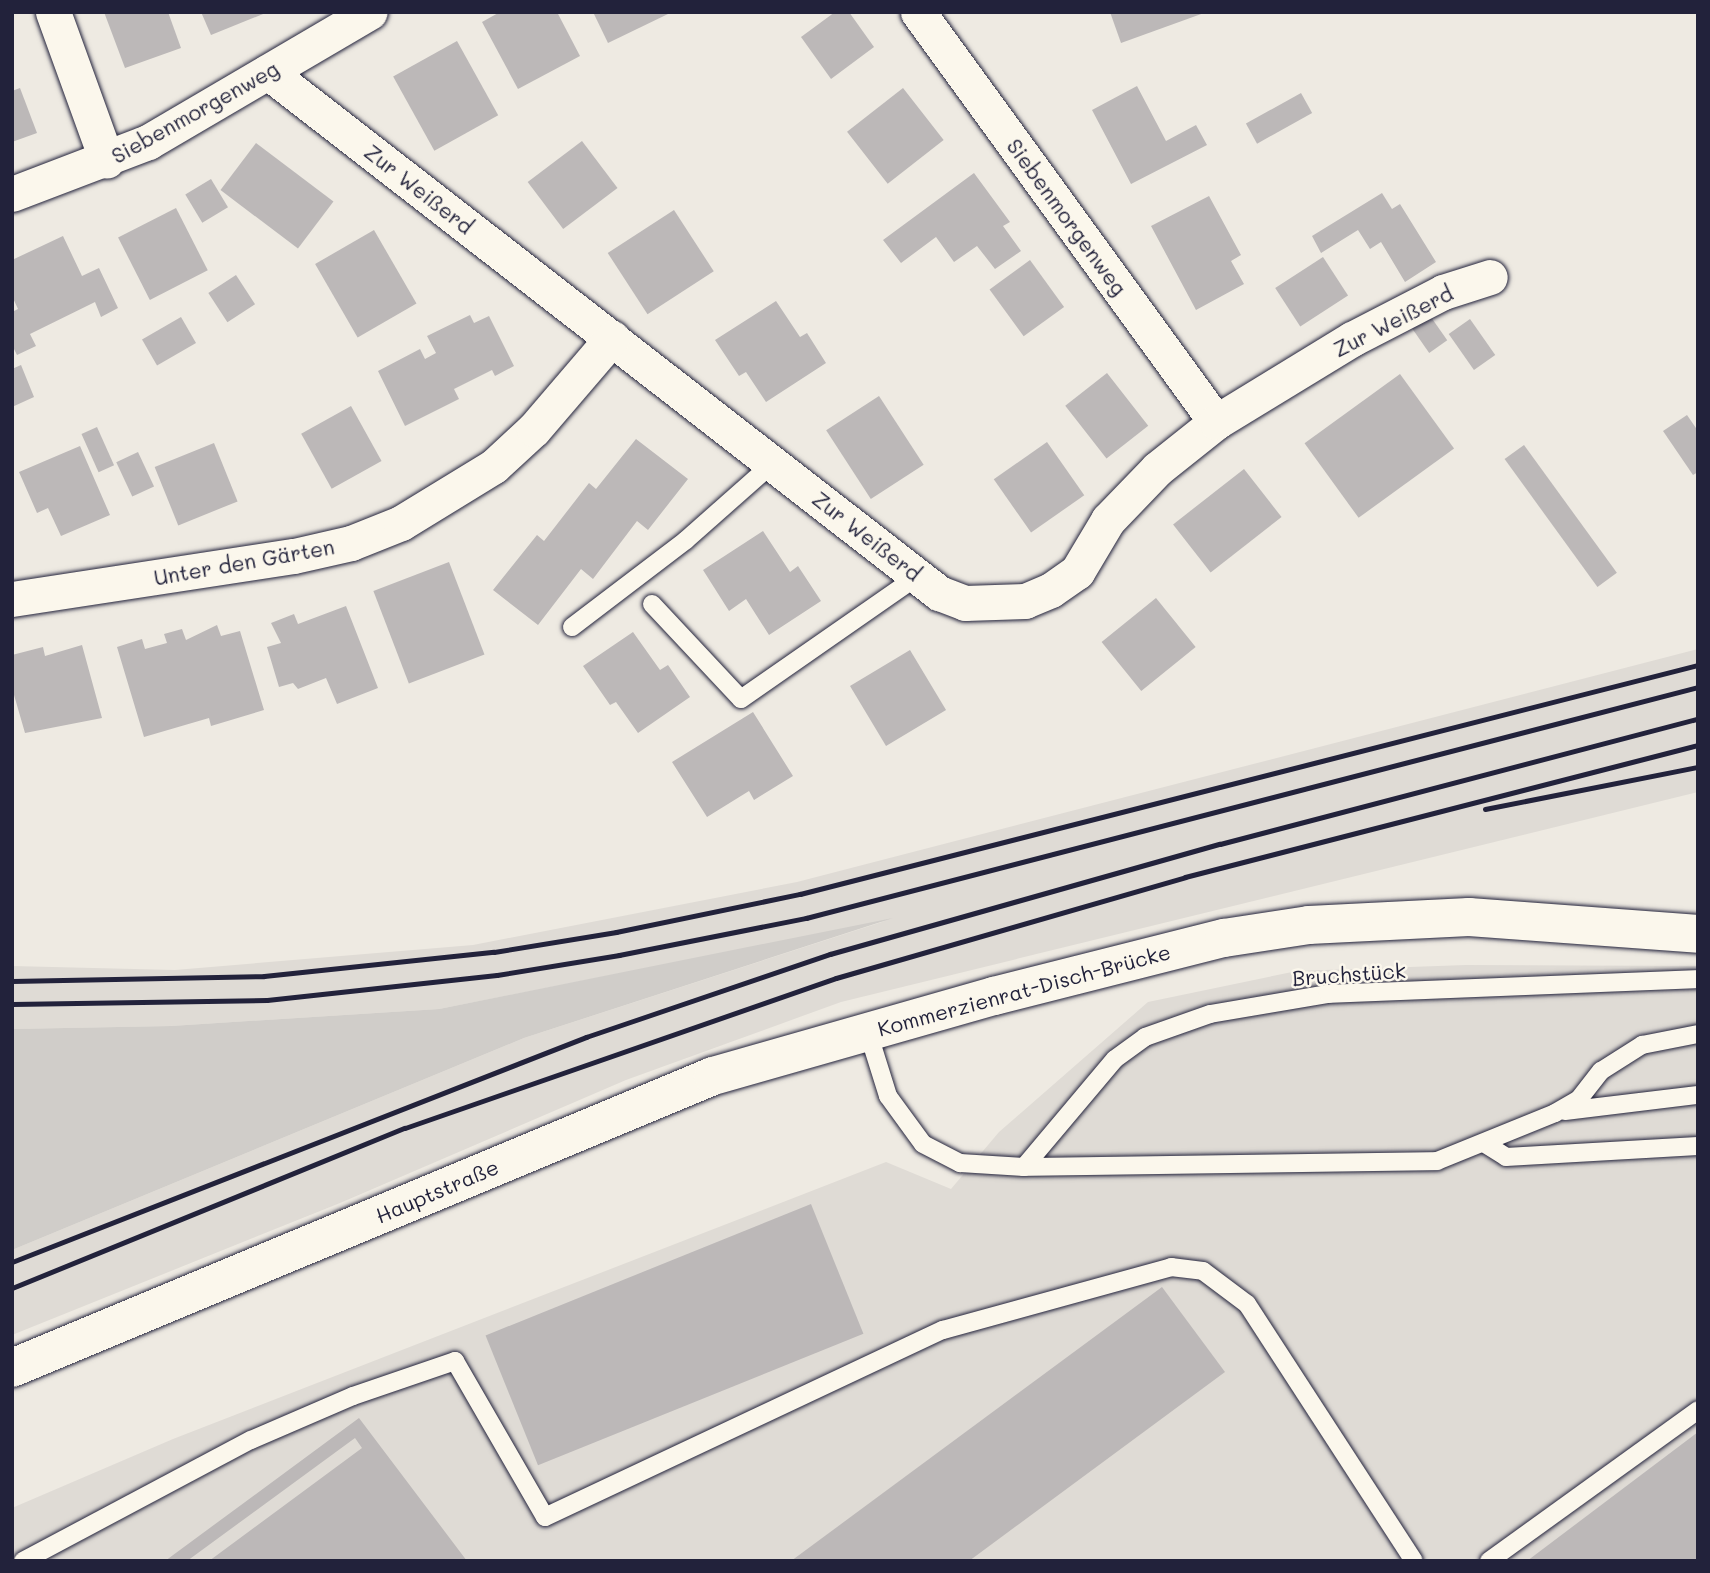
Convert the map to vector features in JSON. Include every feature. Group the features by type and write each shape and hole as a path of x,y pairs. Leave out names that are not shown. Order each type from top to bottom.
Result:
{"street":[{"path":"53,12 107,161"},
{"name":"Siebenmorgenweg","path":"12,194 107,161 370,12"},
{"name":"Siebenmorgenweg","path":"918,12 1216,422"},
{"name":"Zur Weißerd","path":"268,72 939,593 965,603 1025,601 1051,590 1077,572 1108,520 1157,469 1216,422 1352,339 1443,292 1490,277"},
{"name":"Unter den Gärten","path":"12,599 294,556 351,542 401,523 449,498 494,466 534,429 612,338"},
{"name":"Kommerzienrat-Disch-Brücke","path":"868,1032 1224,938 1309,925 1469,917 1698,934"},
{"name":"Hauptstraße","path":"12,1368 713,1076 868,1032"}],"lane":[{"path":"572,627 685,540 773,463"},
{"path":"652,604 741,699 918,576"},
{"name":"Bruchstück","path":"1024,1167 1115,1059 1145,1037 1210,1014 1328,994 1698,979"},
{"name":"Kommerzienrat-Disch-Brücke","path":"868,1032 888,1096 923,1144 960,1163 1024,1167 1437,1161 1555,1113"},
{"path":"1555,1113 1579,1099 1601,1070 1643,1045 1698,1034"},
{"path":"1555,1113 1698,1095"},
{"path":"1485,1143 1506,1157 1698,1146"},
{"path":"23,1561 251,1440 354,1396 455,1361 545,1517 943,1330 1171,1267 1203,1271 1247,1304 1415,1561"},
{"path":"1489,1561 1698,1410"}],"shaded area":[{"path":"1698,649 1698,792 841,1002 626,1080 340,1203 12,1335 12,1250 524,1038 885,921 439,1009 171,1026 12,1029 12,966 175,970 473,945 797,882"},
{"path":"893,918 524,1038 12,1250 12,1029 171,1026 439,1009"},
{"path":"1466,965 1698,966 1698,1561 12,1561 12,1508 173,1439 886,1162 951,1189 999,1132 1148,1002 1297,971"}],"building":[{"path":"104,12 168,12 181,48 125,68"},
{"path":"201,12 268,12 211,35"},
{"path":"500,12 557,12 580,56 518,89 482,22"},
{"path":"593,12 667,12 668,14 608,43"},
{"path":"835,12 849,12 874,47 831,79 801,37"},
{"path":"1110,12 1204,12 1204,13 1121,43"},
{"path":"457,41 498,115 434,151 393,76"},
{"path":"1137,86 1166,141 1196,125 1207,145 1131,184 1092,110"},
{"path":"20,88 37,133 12,142 12,91"},
{"path":"903,88 944,140 888,184 847,132"},
{"path":"1301,93 1312,113 1257,144 1246,124"},
{"path":"582,141 618,188 563,229 528,182"},
{"path":"256,143 333,201 298,248 220,190"},
{"path":"974,173 1010,222 1003,226 1021,251 995,269 977,246 954,262 936,237 901,263 883,240"},
{"path":"211,179 228,207 202,223 185,194"},
{"path":"1382,193 1392,209 1400,204 1436,262 1405,282 1381,242 1370,249 1358,230 1321,253 1312,236"},
{"path":"1209,196 1241,255 1231,261 1244,284 1196,310 1151,226"},
{"path":"176,208 208,270 150,300 118,238"},
{"path":"674,210 714,271 648,314 608,253"},
{"path":"374,230 416,304 358,338 315,264"},
{"path":"63,236 82,276 99,268 118,308 101,317 95,302 30,334 36,346 17,355 12,345 12,312 18,309 12,296 12,260"},
{"path":"1323,257 1348,296 1300,327 1275,288"},
{"path":"1030,260 1064,307 1024,336 990,289"},
{"path":"236,275 255,304 227,322 208,293"},
{"path":"776,301 800,337 807,333 826,363 766,402 746,372 739,376 715,340"},
{"path":"1426,310 1447,340 1429,353 1408,323"},
{"path":"470,315 474,323 489,316 514,366 495,376 492,370 454,389 459,399 405,426 378,371 420,349 425,359 436,353 427,336"},
{"path":"181,317 196,343 157,365 142,340"},
{"path":"1470,319 1495,355 1474,370 1449,334"},
{"path":"21,365 34,397 12,407 12,369"},
{"path":"1107,373 1148,426 1106,458 1065,406"},
{"path":"1400,374 1454,448 1359,518 1305,443"},
{"path":"879,396 924,465 871,499 826,430"},
{"path":"351,406 382,461 332,489 301,434"},
{"path":"1687,415 1698,431 1698,472 1693,475 1663,431"},
{"path":"97,427 114,465 99,472 81,434"},
{"path":"636,439 688,479 648,530 637,521 593,579 581,569 538,625 493,590 537,535 544,541 589,483 596,489"},
{"path":"1047,442 1084,495 1031,533 994,479"},
{"path":"214,443 238,501 178,525 155,467"},
{"path":"1524,445 1617,573 1597,587 1505,459"},
{"path":"80,446 110,515 61,536 48,508 37,513 19,472"},
{"path":"138,452 154,486 132,497 116,462"},
{"path":"1244,469 1282,517 1211,572 1173,524"},
{"path":"763,531 790,572 798,566 821,601 769,635 746,599 729,611 703,570"},
{"path":"449,562 484,654 409,683 373,591"},
{"path":"1156,598 1196,647 1141,691 1102,642"},
{"path":"346,606 378,688 337,704 326,678 298,689 293,683 279,687 267,647 281,643 271,623 294,614 298,624"},
{"path":"217,625 221,636 240,631 264,710 211,726 209,718 144,737 117,647 142,639 145,649 167,643 164,634 182,629 186,640"},
{"path":"633,632 660,670 668,665 690,697 638,733 616,702 610,705 583,666"},
{"path":"82,645 102,718 25,733 12,688 12,655 43,647 45,656"},
{"path":"910,650 946,710 886,746 850,686"},
{"path":"753,712 793,776 754,800 749,791 707,817 672,762"},
{"path":"811,1204 863,1334 538,1465 486,1335"},
{"path":"1162,1287 1225,1372 969,1561 791,1561"},
{"path":"359,1418 467,1561 209,1561 362,1448 355,1438 187,1561 165,1561"},
{"path":"1698,1432 1698,1561 1527,1561"}],"railway":[{"path":"12,981 264,976 494,952 616,932 800,894 1698,665"},
{"path":"12,1004 267,1000 497,975 619,955 806,918 1698,687"},
{"path":"12,1262 586,1037 830,954 1220,844 1698,719"},
{"path":"12,1288 405,1128 836,978 1185,877 1698,745"},
{"path":"1485,809 1698,767"}]}
